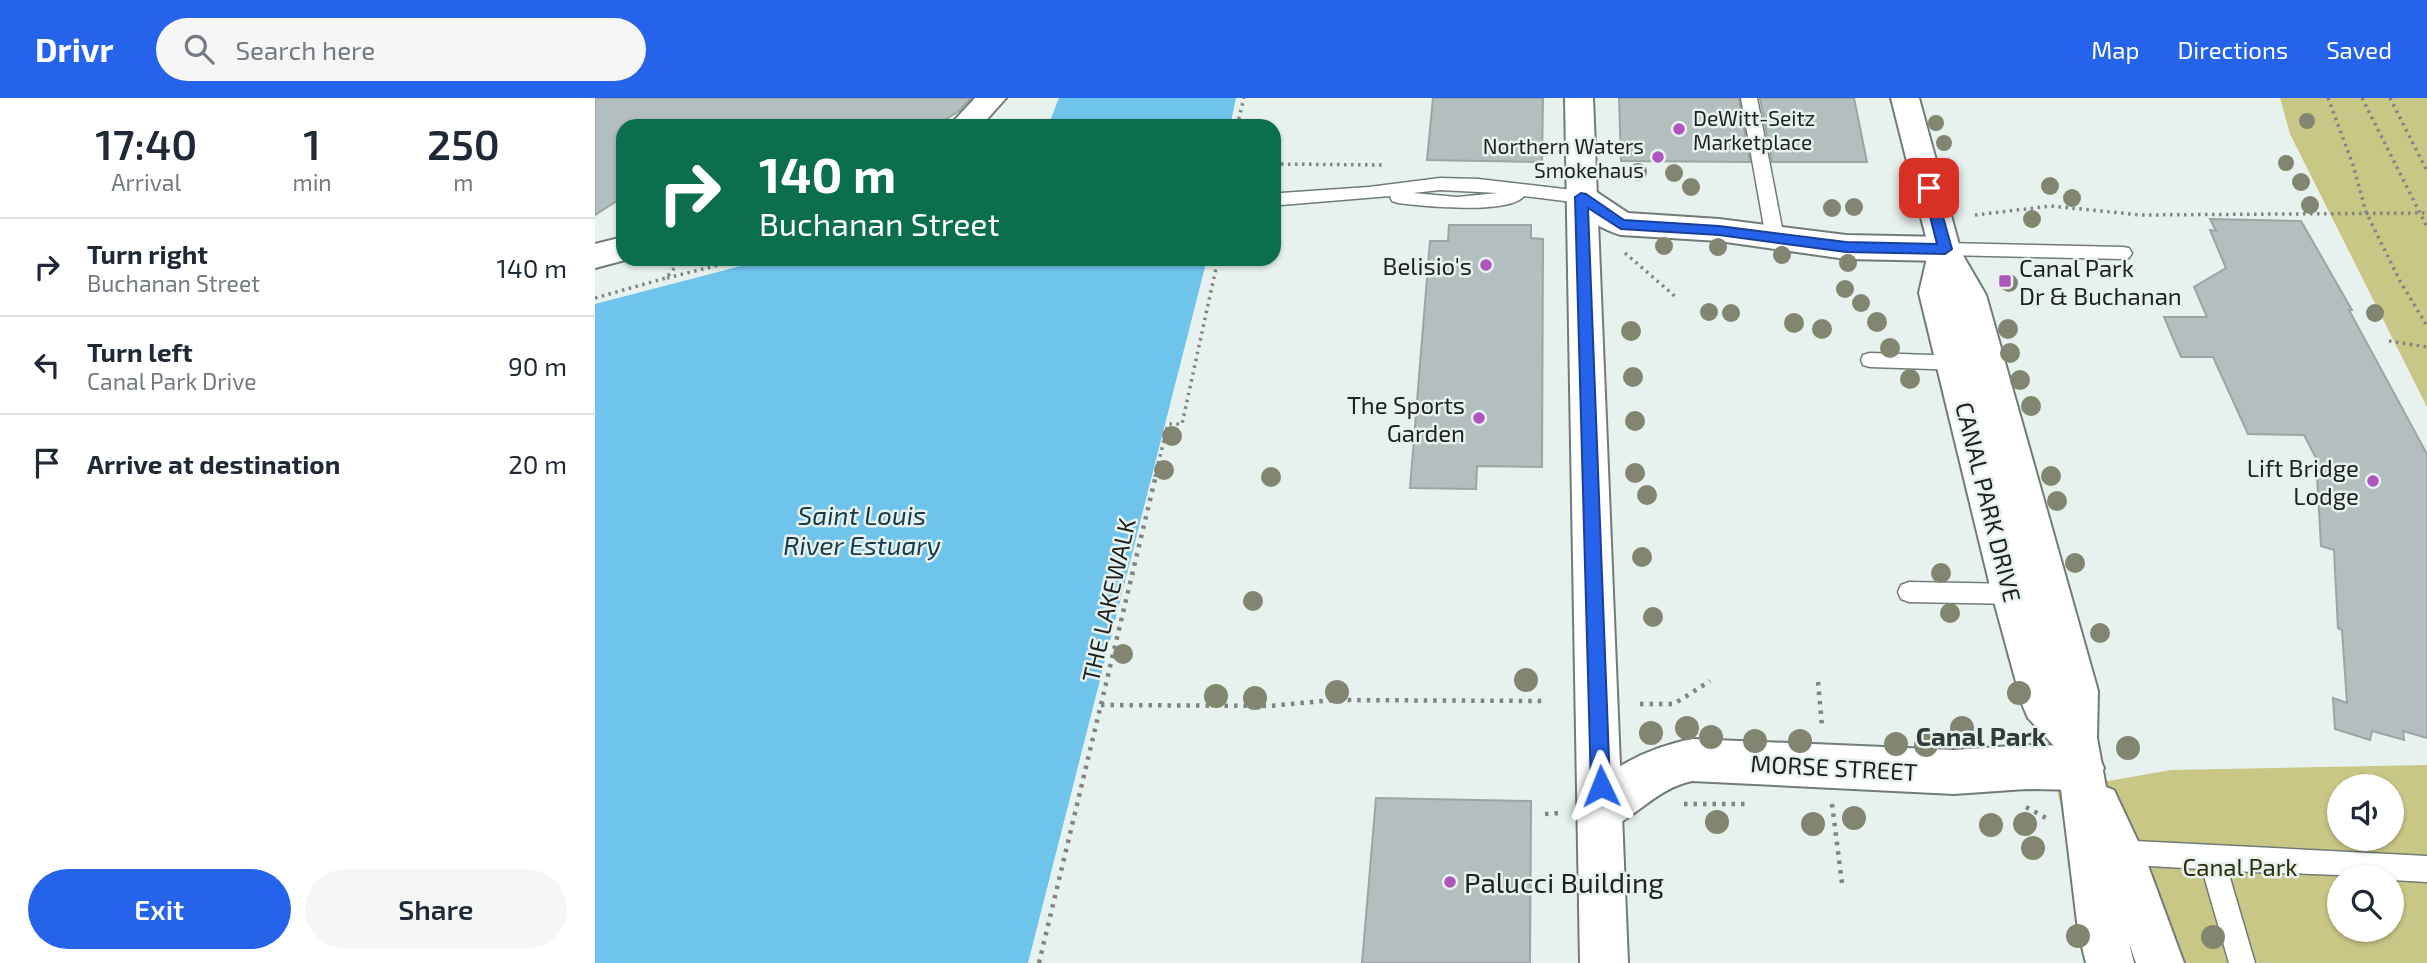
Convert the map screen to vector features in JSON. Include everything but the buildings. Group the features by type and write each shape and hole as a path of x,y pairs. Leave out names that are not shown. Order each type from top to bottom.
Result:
{"street":[{"path":"971,119 992,98"},
{"path":"1579,98 1602,810 1604,963"},
{"path":"1581,197 1621,224 1719,230 1846,247 1946,252 1905,98"},
{"path":"595,256 616,251"},
{"name":"CANAL PARK DRIVE","path":"1946,252 1935,293 1971,364 2051,596 2077,691 2079,753 2106,852 2160,963"},
{"name":"CANAL PARK DRIVE","path":"1971,364 2012,594 2043,704 2079,753"},
{"name":"MORSE STREET","path":"1602,810 1645,775 1675,763 1692,760 1954,772 2026,767 2079,753"},
{"name":"CANAL PARK DRIVE","path":"2106,852 2102,930 2110,963"}],"lane":[{"path":"1749,98 1775,239"},
{"path":"1281,199 1369,193 1437,203 1477,204 1538,191 1581,197"},
{"path":"1946,252 2123,253"},
{"path":"1870,360 1971,364"},
{"path":"1909,592 2051,596"},
{"path":"2106,852 2427,869"},
{"path":"2211,857 2242,963"}],"path":[{"path":"1239,119 1244,98"},
{"path":"2328,98 2353,165 2366,212 2400,281 2427,326"},
{"path":"2362,98 2427,227"},
{"path":"2389,98 2427,171"},
{"path":"1975,215 2051,206 2141,215 2427,213"},
{"path":"1622,250 1677,298"},
{"path":"666,278 676,266"},
{"path":"595,298 715,266"},
{"name":"THE LAKEWALK","path":"1039,963 1168,424 1182,424 1217,266"},
{"path":"2389,341 2427,347"},
{"path":"1640,704 1674,704 1710,681"},
{"path":"1101,705 1269,706 1334,700 1545,701"},
{"path":"1671,804 1752,804"},
{"path":"2019,804 2046,817 2049,830"},
{"path":"1819,805 1845,805"},
{"path":"1545,814 1602,810"}],"green space":[{"path":"2280,98 2427,98 2427,407 2290,134"},
{"name":"Canal Park","path":"2427,765 2427,963 2097,963 2057,790 2171,770"}],"water":[{"path":"1059,98 1236,98 1232,119 1051,119"},
{"name":"Saint Louis River Estuary","path":"741,266 1205,266 1028,963 595,963 595,304"}],"place":[{"name":"DeWitt-Seitz Marketplace","path":"1679,129"},
{"name":"Northern Waters Smokehaus","path":"1658,157"},
{"name":"Belisio's","path":"1486,265"},
{"name":"Canal Park Dr & Buchanan","path":"2005,281"},
{"name":"The Sports Garden","path":"1479,418"},
{"name":"Lift Bridge Lodge","path":"2373,481"},
{"name":"Palucci Building","path":"1450,882"}],"district":[{"name":"Canal Park","path":"1981,735"}],"route":[{"path":"1601,786 1581,197 1621,224 1719,230 1846,247 1945,249 1929,188"}]}
